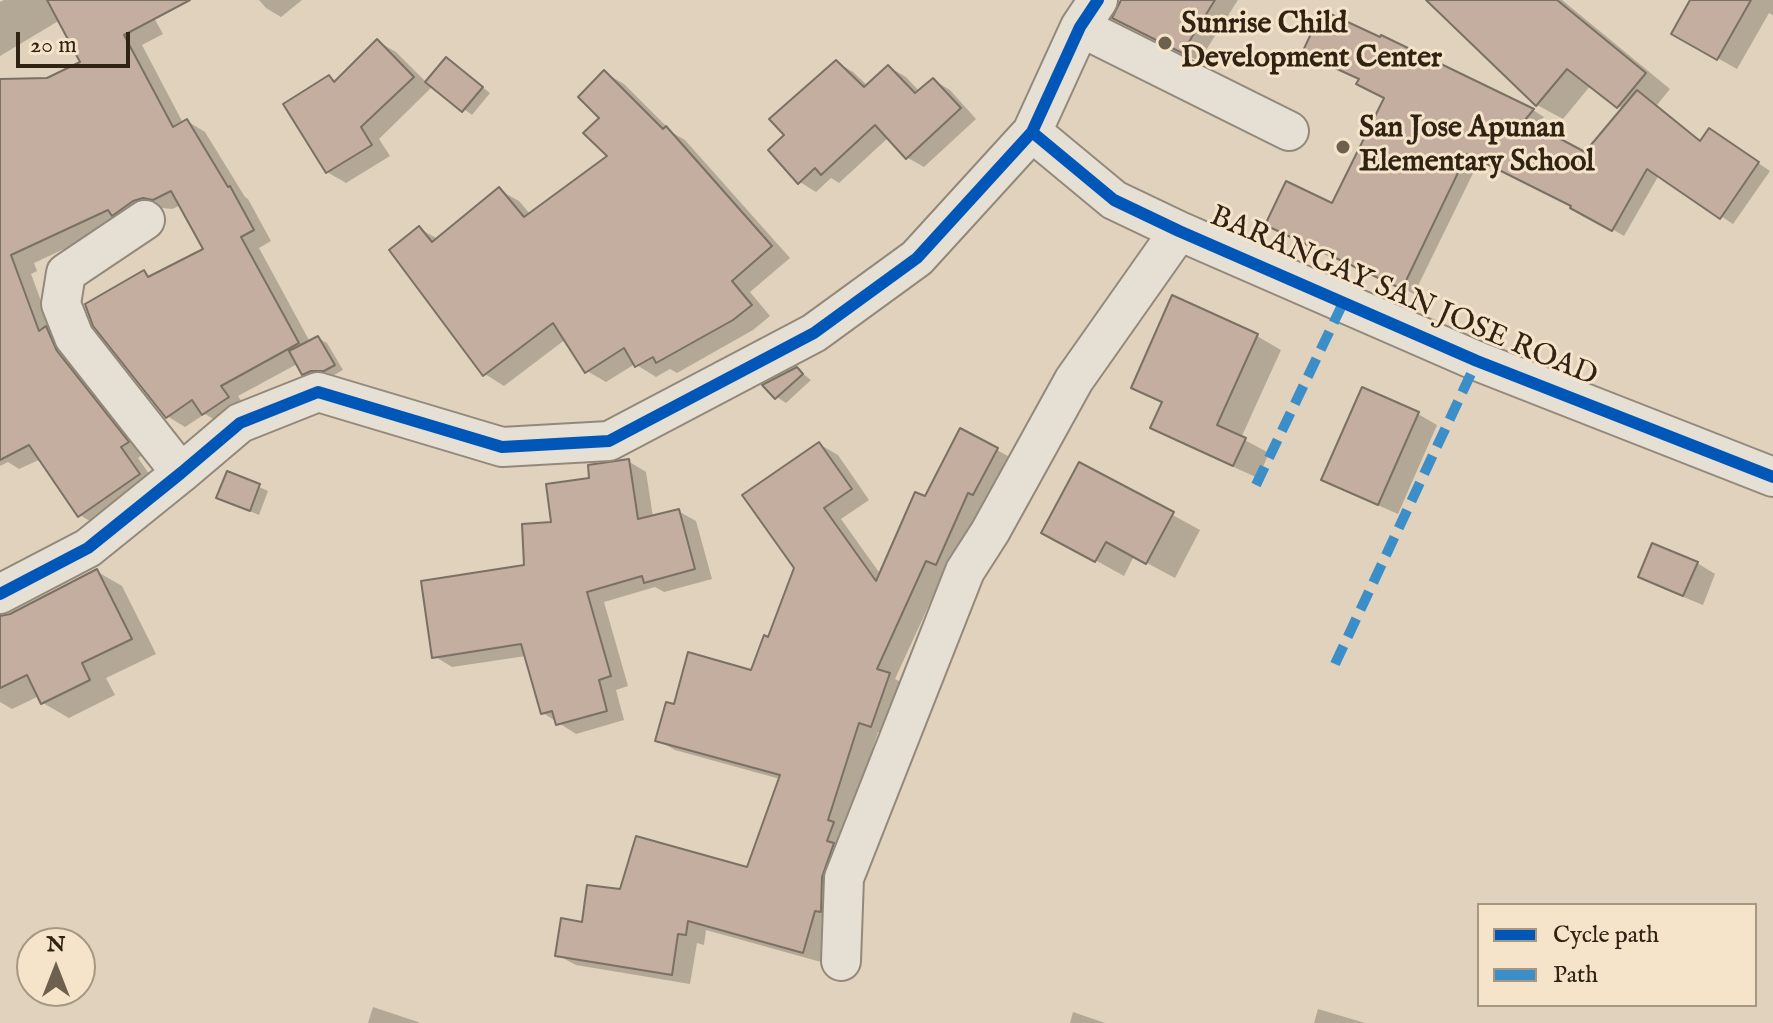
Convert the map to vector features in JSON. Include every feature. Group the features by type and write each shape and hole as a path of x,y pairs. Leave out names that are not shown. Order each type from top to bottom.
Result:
{"street":[{"path":"0,594 88,548 240,423 318,392 502,447 609,441 814,333 917,258 1032,132 1089,13 1289,131"},
{"name":"BARANGAY SAN JOSE ROAD","path":"1032,132 1114,200 1179,231 1477,361 1773,477"},
{"path":"145,220 66,273 61,304 74,337 181,473"},
{"path":"841,961 844,878 965,571 1074,380 1179,231"}],"building":[{"path":"47,0 190,0 124,35 173,127 187,119 230,186 254,230 241,237 299,343 221,386 229,397 202,415 192,400 166,418 93,326 85,304 144,270 148,277 203,249 171,191 153,200 143,198 133,201 112,216 108,210 11,255 39,331 46,326 57,351 129,442 121,447 140,474 78,517 29,445 0,460 0,79 47,78 80,62"},
{"name":"Sunrise Child Development Center","path":"1121,0 1215,0 1182,53 1112,18"},
{"path":"1426,0 1557,0 1646,73 1617,108 1567,69 1536,106"},
{"path":"1690,0 1751,0 1717,60 1671,34"},
{"path":"1322,10 1534,109 1525,120 1585,152 1637,90 1700,141 1709,128 1759,162 1720,219 1647,169 1612,231 1571,206 1467,154 1402,289 1265,225 1286,181 1332,203 1384,98 1356,84 1359,79 1302,53"},
{"path":"377,39 414,77 361,127 372,145 326,173 283,104 329,75 334,82"},
{"path":"446,57 483,87 462,112 425,82"},
{"path":"836,60 864,87 888,65 915,93 933,78 961,108 906,159 875,125 821,175 815,168 798,184 768,150 784,135 769,119"},
{"path":"604,70 663,129 666,126 772,246 732,281 752,305 733,320 656,363 653,357 635,367 624,348 585,373 553,323 483,376 389,250 419,226 432,242 499,187 524,217 607,156 583,133 599,118 578,97"},
{"path":"1172,295 1258,334 1217,425 1246,438 1233,466 1150,428 1162,402 1131,388"},
{"path":"318,336 335,365 324,371 302,375 289,351"},
{"path":"797,367 803,374 775,399 762,385"},
{"path":"1362,387 1419,412 1378,505 1321,480"},
{"path":"960,428 998,448 973,495 968,493 936,565 926,561 877,669 890,673 871,727 859,723 828,820 834,822 827,841 834,843 822,877 821,912 815,911 803,953 688,921 686,935 678,934 672,975 555,956 561,918 582,922 587,885 620,889 636,836 747,867 780,775 655,741 666,702 674,704 688,652 751,670 764,635 768,637 794,568 742,495 819,442 852,489 824,508 876,581 915,492 925,496"},
{"path":"629,459 638,519 679,509 695,569 644,583 642,576 587,592 611,676 599,680 607,711 556,725 552,711 541,714 521,644 432,658 421,581 524,565 522,524 551,522 546,484 589,478 588,465"},
{"path":"1079,462 1174,512 1146,564 1106,542 1095,562 1041,533"},
{"path":"227,471 260,484 250,511 216,498"},
{"path":"1652,543 1698,562 1683,596 1638,577"},
{"path":"97,569 132,639 82,663 90,680 41,704 27,675 0,688 0,616 10,614"}],"marked path":[{"path":"1256,485 1343,303"},
{"path":"1335,664 1477,361"}],"cycle path":[{"path":"0,594 88,548 240,423 318,392 502,447 609,441 814,333 917,258 1032,132 1080,27 1098,0"},
{"path":"1032,132 1114,200 1179,231 1477,361 1773,477"}],"place":[{"name":"Sunrise Child Development Center","path":"1165,43"},
{"name":"San Jose Apunan Elementary School","path":"1343,147"}]}
